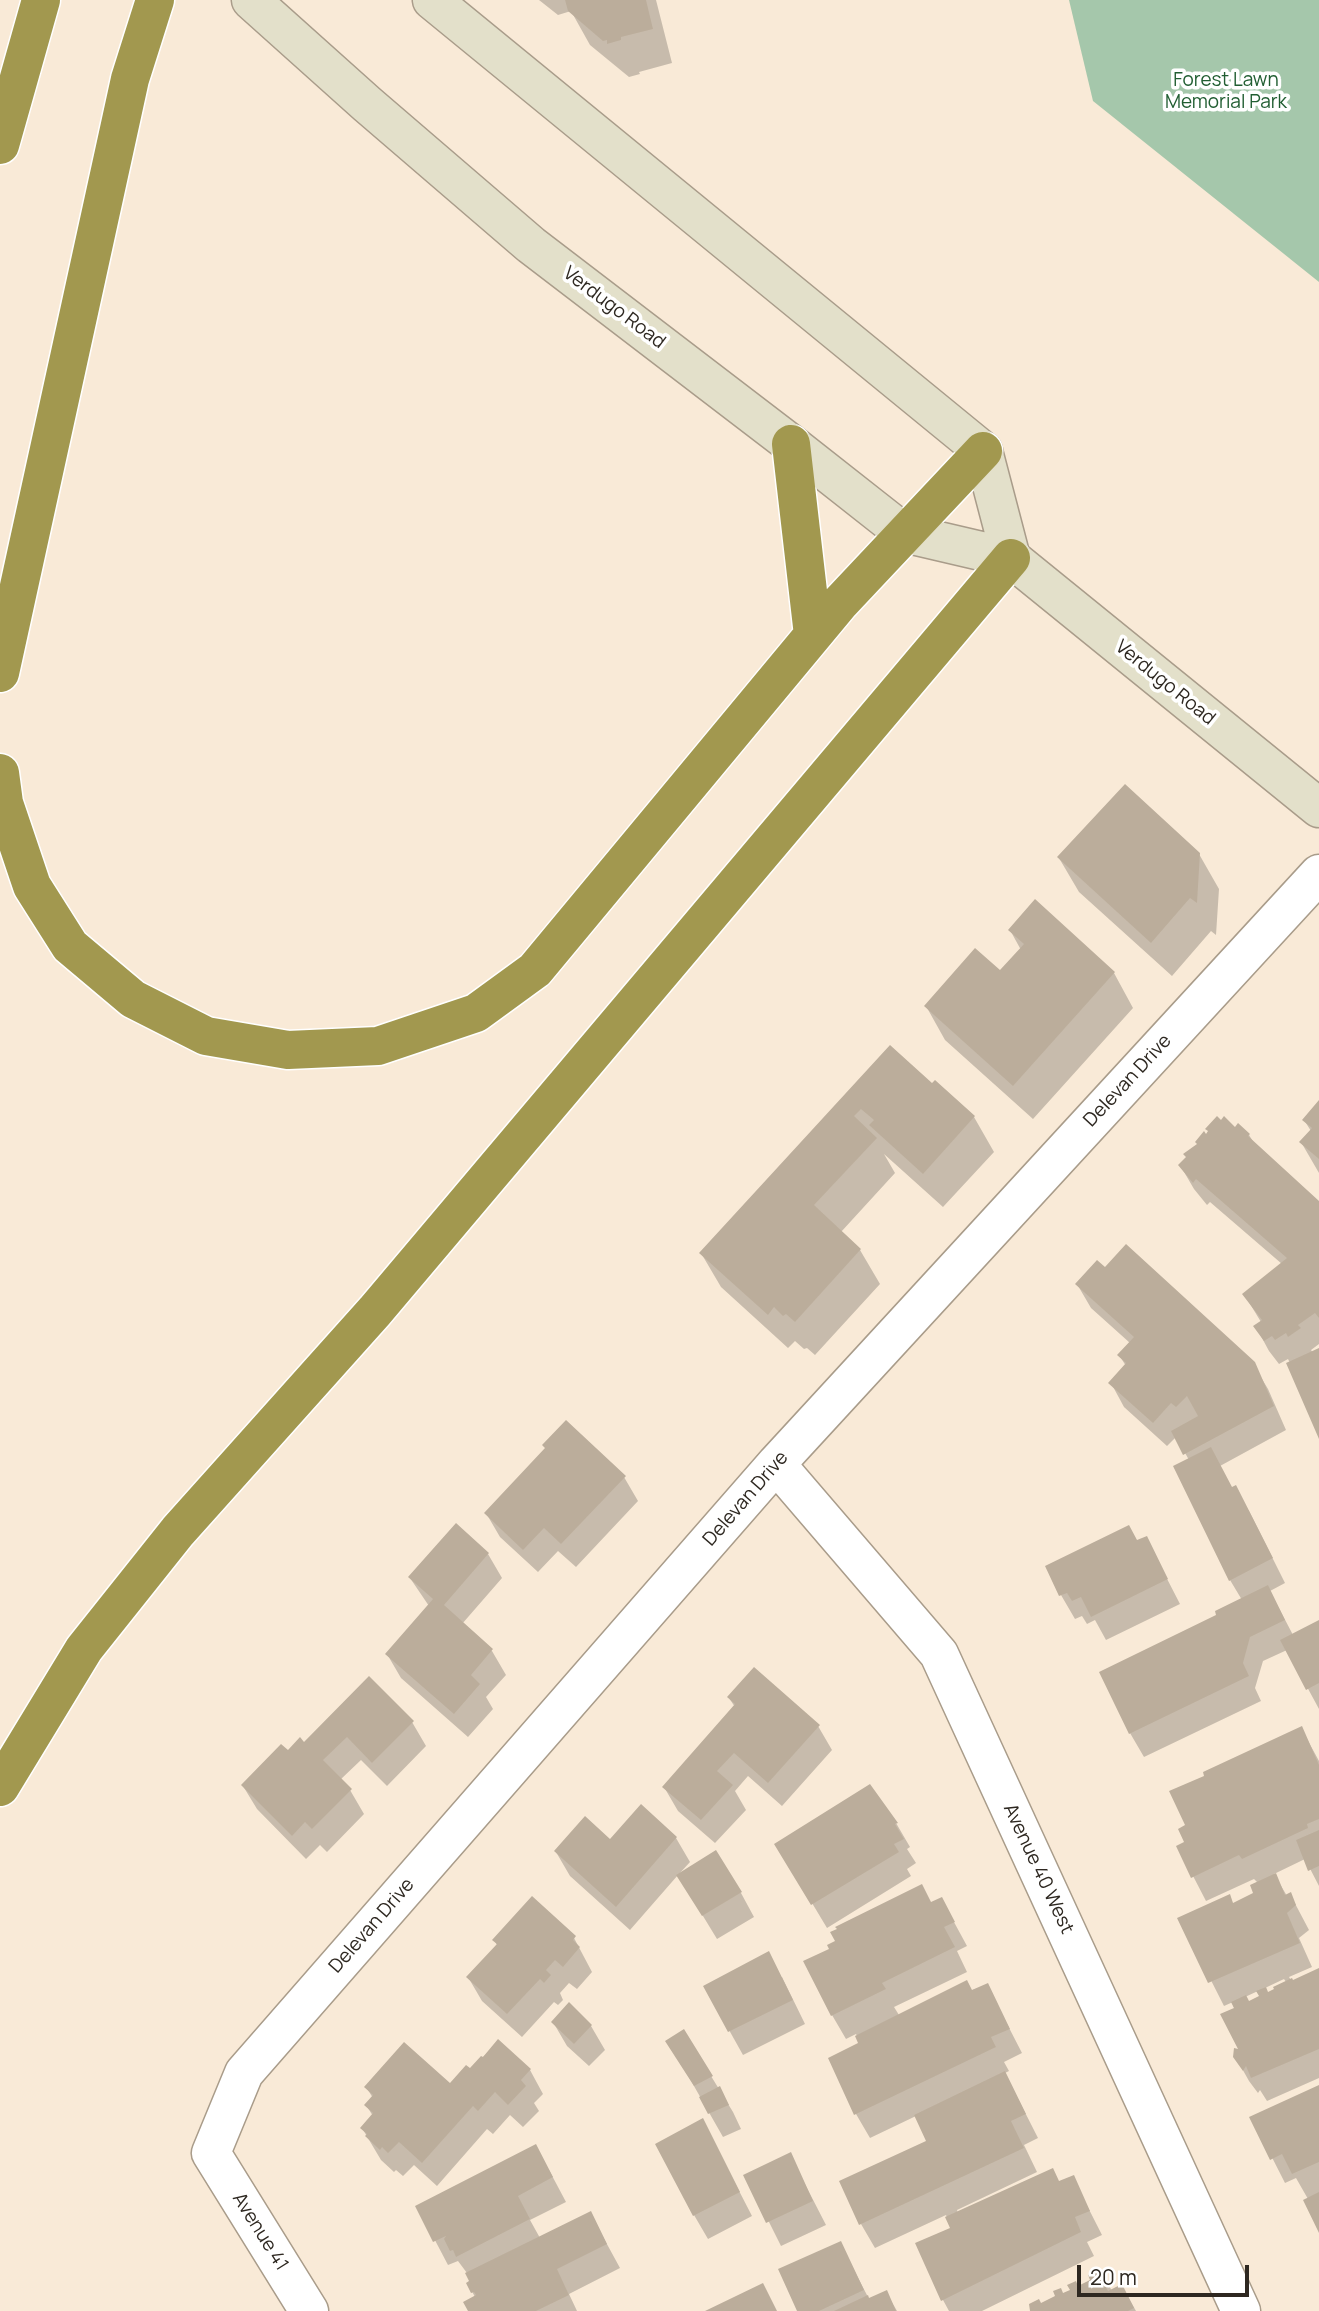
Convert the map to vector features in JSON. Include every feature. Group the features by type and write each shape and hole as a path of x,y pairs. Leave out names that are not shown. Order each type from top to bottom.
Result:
{"highway":[{"path":"0,673 130,79 155,0"},
{"path":"0,145 39,6"},
{"path":"791,444 813,635"},
{"path":"0,773 4,803 33,886 70,946 133,999 206,1036 288,1050 378,1046 475,1013 534,970 813,635 904,533 983,451"},
{"path":"0,1787 84,1649 178,1531 375,1311 1010,558"}],"main road":[{"path":"432,0 983,451 1010,558"},
{"name":"Verdugo Road","path":"264,4 367,104 531,245 904,533 1010,558 1319,808"}],"street":[{"name":"Delevan Drive","path":"211,2153 244,2073 776,1464 1319,874"},
{"name":"Avenue 40 West","path":"776,1464 939,1654 1241,2311"},
{"name":"Avenue 41","path":"211,2153 309,2311"}],"green space":[{"name":"Forest Lawn Memorial Park","path":"1069,0 1319,0 1319,282 1093,101"}],"building":[{"path":"565,0 646,0 653,29 621,37 621,40 607,44 607,40 603,41 568,11"},
{"path":"1125,784 1200,853 1197,903 1190,898 1151,943 1057,857"},
{"path":"1035,899 1115,972 1013,1086 924,1006 975,948 1000,970 1024,944 1008,930"},
{"path":"890,1045 932,1083 935,1080 975,1116 923,1174 869,1125 874,1120 861,1109 854,1116 877,1138 814,1205 861,1249 795,1322 774,1307 768,1315 699,1253"},
{"path":"1319,1100 1319,1159 1299,1142 1312,1128 1302,1120"},
{"path":"1217,1116 1221,1120 1224,1116 1235,1127 1238,1123 1250,1134 1248,1136 1319,1201 1319,1318 1315,1313 1298,1325 1301,1328 1288,1337 1286,1333 1275,1340 1272,1336 1264,1341 1253,1326 1262,1320 1242,1294 1287,1258 1196,1179 1193,1183 1178,1165 1186,1157 1183,1154 1197,1144 1195,1142 1204,1131 1206,1134 1208,1131 1205,1129"},
{"path":"1126,1244 1255,1362 1274,1406 1183,1455 1171,1431 1198,1416 1187,1396 1176,1407 1171,1403 1153,1423 1108,1383 1126,1363 1117,1355 1134,1337 1075,1284 1097,1260 1105,1267"},
{"path":"1319,1348 1319,1439 1286,1363"},
{"path":"566,1420 626,1476 561,1544 544,1528 523,1550 484,1513 545,1448 542,1445"},
{"path":"1211,1447 1232,1487 1236,1485 1273,1558 1229,1581 1173,1466"},
{"path":"456,1523 489,1553 444,1605 493,1649 471,1675 480,1684 454,1714 385,1654 433,1599 408,1577"},
{"path":"1129,1525 1137,1540 1147,1536 1168,1579 1091,1617 1081,1597 1072,1601 1067,1593 1059,1596 1045,1566"},
{"path":"1268,1585 1285,1620 1250,1637 1243,1663 1249,1676 1129,1734 1099,1672 1216,1615 1215,1611"},
{"path":"1319,1620 1319,1683 1306,1690 1280,1640"},
{"path":"754,1667 820,1725 768,1783 734,1753 717,1771 733,1785 701,1820 662,1787 735,1704 727,1697"},
{"path":"369,1676 414,1721 372,1763 347,1737 323,1760 352,1789 312,1829 305,1822 292,1836 241,1785 281,1744 288,1750 300,1737 304,1742"},
{"path":"1302,1726 1319,1765 1319,1819 1307,1824 1308,1828 1242,1859 1239,1855 1191,1878 1176,1846 1184,1842 1178,1829 1185,1825 1169,1791 1204,1776 1203,1772"},
{"path":"870,1784 898,1823 895,1824 904,1839 894,1844 899,1852 811,1905 774,1844"},
{"path":"641,1804 677,1837 616,1907 554,1851 585,1816 610,1839"},
{"path":"1319,1830 1319,1866 1308,1871 1296,1840"},
{"path":"716,1850 742,1892 702,1916 676,1875"},
{"path":"1276,1873 1285,1895 1291,1892 1296,1905 1287,1913 1300,1943 1208,1983 1177,1918 1230,1894 1233,1903 1253,1893 1250,1885"},
{"path":"922,1884 931,1902 942,1897 955,1922 944,1927 955,1947 882,1983 886,1989 831,2016 803,1961 829,1949 827,1945 835,1941 830,1932 837,1929 835,1927"},
{"path":"532,1896 576,1936 573,1940 580,1947 563,1967 555,1960 546,1970 551,1975 544,1983 540,1979 507,2014 466,1977 497,1944 492,1940"},
{"path":"769,1951 793,2000 728,2032 703,1986"},
{"path":"1319,1968 1319,2049 1251,2078 1246,2066 1243,2071 1233,2057 1234,2048 1238,2049 1220,2014 1234,2008 1231,2002 1246,1995 1249,2001 1259,1996 1256,1991 1266,1987 1268,1992 1292,1978 1293,1980"},
{"path":"967,1980 972,1990 988,1983 1010,2029 991,2037 996,2047 854,2115 828,2058 858,2043 855,2036"},
{"path":"569,2002 592,2025 574,2044 551,2022"},
{"path":"684,2029 713,2076 694,2086 665,2041"},
{"path":"498,2039 531,2069 521,2080 526,2086 508,2105 495,2092 478,2111 473,2106 422,2163 399,2142 388,2153 382,2147 380,2150 365,2136 367,2134 360,2128 373,2113 364,2105 373,2095 364,2087 404,2042 450,2083 466,2065 470,2068 483,2057"},
{"path":"1005,2071 1026,2114 1011,2121 1024,2148 859,2225 839,2181 926,2141 914,2115"},
{"path":"1319,2085 1319,2162 1292,2174 1282,2154 1270,2160 1249,2117"},
{"path":"720,2086 729,2105 708,2114 699,2097"},
{"path":"703,2118 740,2192 693,2216 655,2144"},
{"path":"536,2144 553,2177 518,2196 530,2219 456,2257 444,2239 446,2236 433,2242 415,2206"},
{"path":"791,2152 813,2201 766,2223 743,2175"},
{"path":"1053,2168 1059,2181 1074,2175 1090,2211 1075,2217 1081,2232 941,2301 915,2243 950,2228 945,2217"},
{"path":"1319,2192 1319,2233 1303,2200"},
{"path":"591,2211 607,2244 557,2269 569,2295 536,2311 468,2311 463,2302 476,2295 471,2293 466,2283 469,2281 465,2273"},
{"path":"841,2241 864,2290 819,2311 797,2311 778,2269"},
{"path":"1098,2272 1104,2274 1109,2284 1105,2285 1108,2291 1122,2284 1134,2308 1128,2311 1030,2311 1029,2304 1039,2299 1041,2303 1055,2296 1053,2291 1061,2288 1063,2293 1070,2290 1067,2285 1076,2281 1078,2286 1090,2280 1088,2275"},
{"path":"763,2283 777,2311 705,2311"},
{"path":"887,2290 896,2311 834,2311 868,2295 869,2298"}]}
